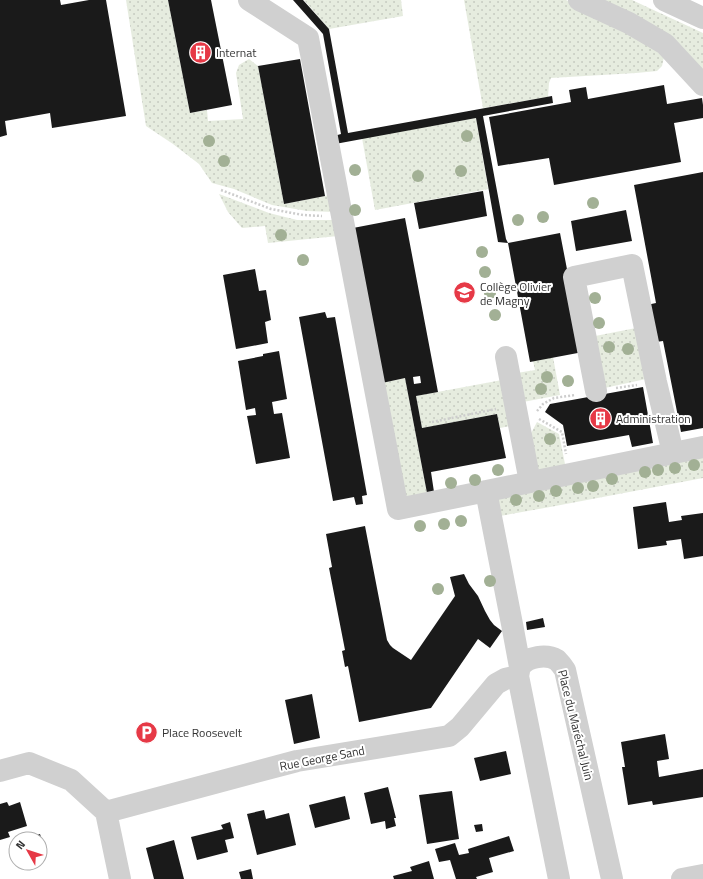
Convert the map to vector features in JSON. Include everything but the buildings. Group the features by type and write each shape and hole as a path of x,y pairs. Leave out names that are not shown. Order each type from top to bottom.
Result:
{"street":[{"path":"249,0 308,38 398,509 703,447"},
{"path":"579,0 629,23 665,44 703,85"},
{"path":"664,0 703,18"},
{"path":"596,391 574,277 632,265 656,382 673,453"},
{"path":"506,357 525,411 530,482"},
{"path":"486,491 559,879"},
{"name":"Place du Maréchal Juin","path":"519,672 526,661 538,657 549,657 559,661 565,670 612,879"},
{"name":"Rue George Sand","path":"106,812 297,761 449,736 460,727 496,684 519,672"},
{"path":"0,771 29,763 71,780 106,812 120,879"},
{"path":"682,879 703,875"}],"path":[{"path":"221,190 271,209 302,215 342,216"},
{"path":"432,422 525,411 562,432 571,474"}],"shaded area":[{"path":"126,0 168,0 190,113 207,110 208,121 243,119 236,73 239,65 249,59 258,66 284,204 330,195 335,212 307,211 272,205 234,189 212,183 199,164 146,126"},
{"path":"304,0 401,0 403,16 329,29"},
{"path":"464,0 566,0 632,31 664,57 662,66 657,71 551,78 548,97 483,108"},
{"path":"591,0 632,0 703,33 703,72"},
{"path":"476,118 488,189 375,210 362,138"},
{"path":"219,194 269,213 297,220 334,220 338,236 268,243 265,226 242,228 228,212"},
{"path":"636,328 646,379 600,389 590,337"},
{"path":"553,357 560,395 523,402 517,373 535,370 533,361"},
{"path":"405,378 427,493 405,497 382,383"},
{"path":"502,380 510,426 500,428 497,414 422,428 416,396"},
{"path":"537,422 559,434 566,469 536,473 528,439"},
{"path":"703,453 703,478 500,516 497,494"}],"place":[{"name":"Internat","path":"200,52"},
{"name":"Collège Olivier de Magny","path":"465,293"},
{"name":"Administration","path":"601,418"},
{"name":"Place Roosevelt","path":"146,732"}]}
